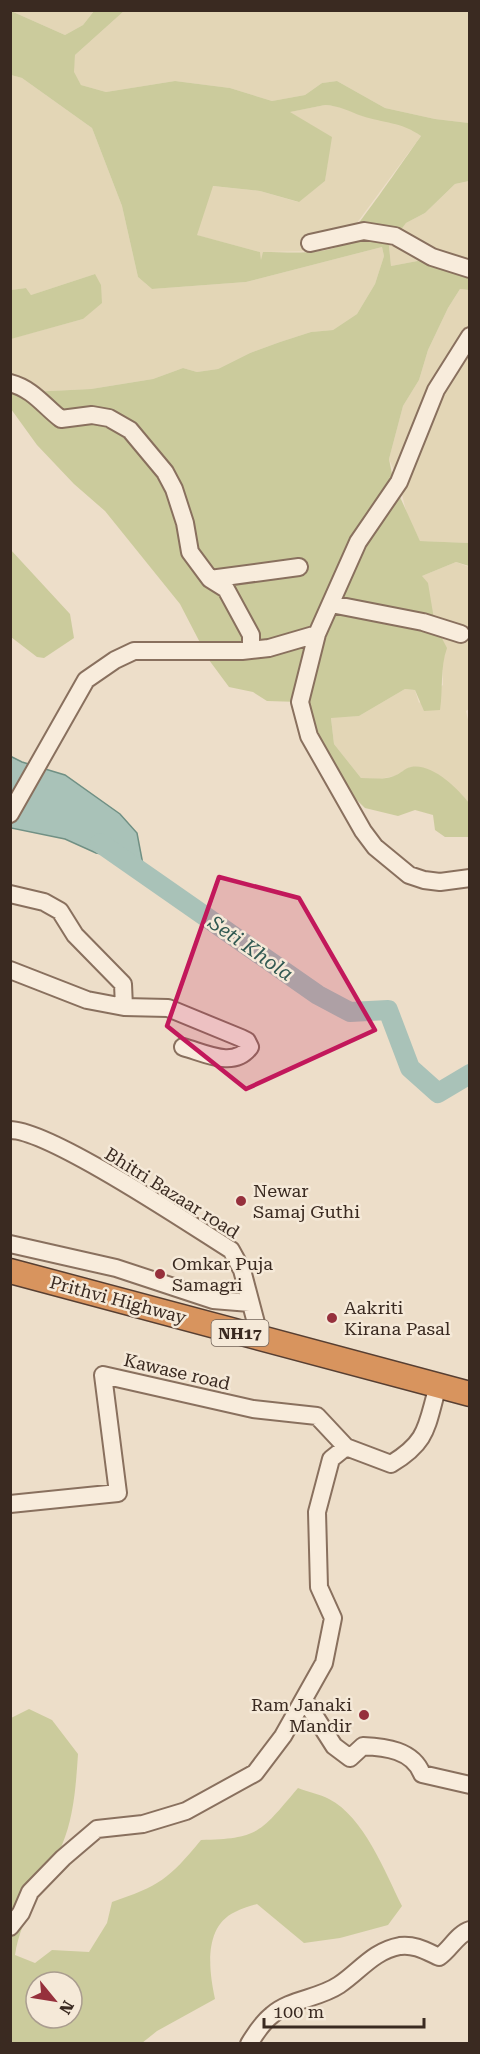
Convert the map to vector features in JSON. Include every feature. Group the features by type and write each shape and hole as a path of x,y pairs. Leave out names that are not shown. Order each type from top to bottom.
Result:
{"highway":[{"name":"Prithvi Highway","path":"10,1271 470,1394"}],"street":[{"path":"310,243 364,231 395,236 432,257 470,269"},
{"path":"470,336 436,390 399,482 360,537 317,634 300,702 309,736 363,831 390,861 409,875 440,882 470,878"},
{"path":"10,383 36,395 61,419 92,415 109,418 130,430 165,472 174,489 185,523 190,552 210,579 226,589 251,635 251,650"},
{"path":"210,579 298,567"},
{"path":"331,603 462,634"},
{"path":"10,814 86,680 115,660 134,651 269,648 317,634"},
{"path":"10,894 44,902 60,911 75,935 123,984 124,1007"},
{"path":"10,970 87,1000 124,1007 168,1008 241,1038 247,1041 250,1047 243,1056 231,1060 183,1047"},
{"name":"Bhitri Bazaar road","path":"10,1131 22,1130 81,1160 231,1250 242,1270 260,1338"},
{"path":"10,1244 116,1268 213,1300 250,1303"},
{"name":"Kawase road","path":"10,1504 118,1493 103,1375 253,1409 317,1416 346,1447 391,1464 413,1451 424,1436 438,1386"},
{"path":"10,1927 21,1913 30,1892 63,1857 97,1829 143,1824 186,1811 255,1773 283,1736 324,1663 333,1618 319,1587 317,1512 331,1459 346,1447"},
{"path":"304,1699 334,1746 350,1758 363,1746 389,1749 411,1758 422,1774 470,1785"},
{"path":"249,2043 272,2015 289,2005 313,1998 339,1985 374,1955 399,1946 414,1946 439,1957 450,1950 465,1932 470,1930"}],"highlighted area":[{"path":"219,877 299,898 375,1030 246,1089 167,1026"}],"shaded area":[{"path":"11,11 94,11 83,25 65,35"},
{"path":"124,11 469,11 469,123 435,119 385,108 337,81 322,83 305,95 272,101 230,88 175,81 106,92 81,85 73,72 75,55"},
{"path":"11,75 22,78 92,128 122,206 138,277 152,289 246,282 382,247 384,256 375,284 357,314 333,330 311,332 280,342 250,353 218,369 197,372 183,368 153,379 91,389 11,393 10,339 83,319 95,274 31,295 26,288 11,290"},
{"path":"325,105 343,107 363,116 408,126 421,136 340,246 319,251 264,252 261,262 260,252 196,235 212,186 260,191 298,202 325,181 331,137 289,112"},
{"path":"469,181 469,258 444,256 391,266 389,246 406,223 425,213 455,184"},
{"path":"460,289 469,290 469,543 420,541 407,515 399,482 389,459 403,406 419,380 428,350 448,308"},
{"path":"456,562 469,567 470,708 466,711 470,730 469,803 410,767 395,776 379,779 361,778 334,744 331,717 359,716 405,689 415,690 419,703 443,685 442,660 446,648 435,625 422,576"},
{"path":"10,756 65,775 120,814 137,833 145,875 121,857 96,853 65,839 11,828"}],"green space":[{"path":"11,11 65,35 83,25 94,11 124,11 75,55 74,72 81,85 106,92 175,81 230,88 272,101 305,95 322,83 337,81 385,108 435,119 469,123 469,181 455,184 425,213 406,223 389,246 391,266 444,256 469,258 469,290 460,289 448,308 428,350 419,380 403,406 389,459 394,484 420,541 469,543 469,566 456,562 422,576 428,583 435,625 447,648 443,663 440,710 424,711 415,690 405,689 359,716 331,718 334,744 361,778 386,778 409,768 419,767 435,773 458,790 469,803 469,837 445,837 435,830 433,815 415,810 398,816 365,808 335,779 300,702 267,701 253,692 229,687 209,660 180,604 105,511 74,484 37,445 11,409 10,393 91,389 153,379 183,368 197,372 218,369 250,353 280,342 311,332 333,330 357,314 375,284 384,256 382,247 246,282 152,289 138,277 122,206 92,128 22,78 11,75","holes":["325,105 400,125 421,136 366,214 343,242 328,250 263,252 261,260 260,252 197,235 213,186 260,191 299,202 325,181 332,137 290,112"]},
{"path":"95,274 101,285 102,303 83,319 11,339 11,290 26,288 31,295"},
{"path":"10,549 70,614 74,638 44,658 37,657 11,637"},
{"path":"29,1709 52,1720 78,1754 74,1800 66,1834 56,1859 28,1913 15,1955 35,1963 52,1950 89,1952 107,1923 112,1902 162,1880 201,1840 236,1838 258,1830 276,1814 298,1788 329,1799 353,1819 372,1846 402,1906 388,1925 340,1938 304,1943 257,1904 243,1908 225,1919 213,1939 210,1963 215,1999 157,2031 142,2043 11,2044 11,1718"}],"waterway":[{"name":"Seti Khola","path":"100,843 318,995 350,1012 388,1010 410,1068 438,1093 470,1074"}],"place":[{"name":"Newar Samaj Guthi","path":"241,1201"},
{"name":"Omkar Puja Samagri","path":"160,1274"},
{"name":"Aakriti Kirana Pasal","path":"332,1318"},
{"name":"Ram Janaki Mandir","path":"364,1715"}]}
